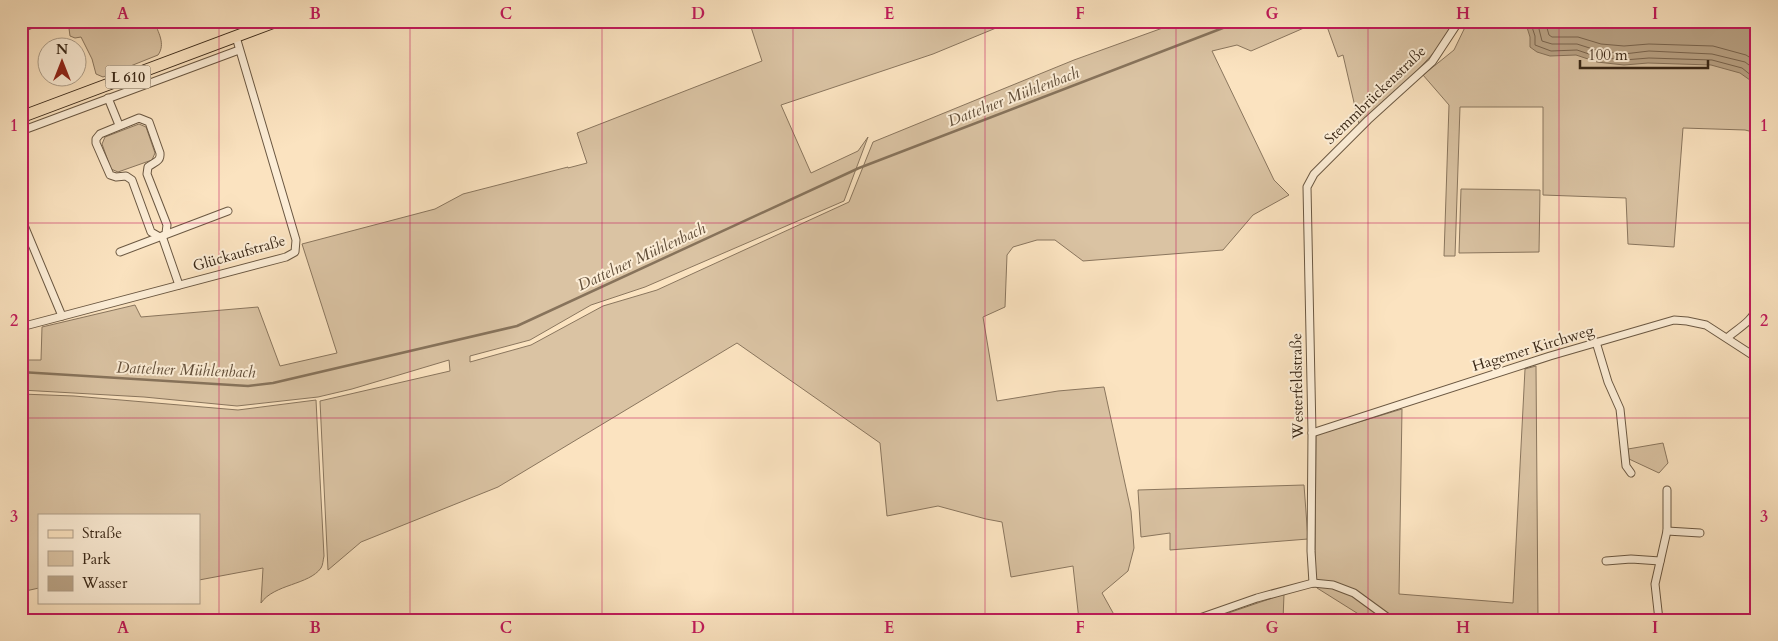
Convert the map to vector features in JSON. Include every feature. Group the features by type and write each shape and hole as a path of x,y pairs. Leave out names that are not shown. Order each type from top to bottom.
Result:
{"main road":[{"name":"L 610","path":"21,117 277,21"}],"street":[{"path":"21,28 41,21"},
{"name":"Stemmbrückenstraße","path":"1307,187 1314,174 1368,120 1432,62 1459,21"},
{"name":"Glückaufstraße","path":"21,327 286,257 295,252 297,247 236,37"},
{"path":"21,130 240,50"},
{"path":"108,98 119,126"},
{"path":"162,235 151,232 132,180 126,176 113,177 108,173 96,143 96,139 100,134 139,118 148,122 161,157 148,167 147,174 167,225 162,235 179,285"},
{"name":"Westerfeldstraße","path":"1307,187 1312,433 1312,583"},
{"path":"120,252 228,211"},
{"path":"21,218 62,316"},
{"path":"1757,264 1754,271 1757,300"},
{"path":"1726,338 1748,321 1755,313 1757,307"},
{"name":"Hagemer Kirchweg","path":"1312,433 1550,356 1674,320 1706,325 1757,358"},
{"path":"1596,342 1608,382 1620,409 1626,466 1631,473"},
{"path":"1659,620 1655,584 1667,531 1667,490"},
{"path":"1667,531 1700,533"},
{"path":"1606,561 1631,559 1660,561"},
{"path":"1194,620 1257,598 1312,583 1333,586 1354,593 1391,620"},
{"path":"1753,620 1757,619"}],"green space":[{"path":"68,21 154,21 161,47 158,55 103,77 96,74 88,51 88,38 70,36"},
{"path":"749,21 1013,21 933,54 781,105 811,173 858,151 868,137 844,201 645,287 591,305 530,340 470,356 470,362 531,345 603,306 657,290 849,202 873,142 1074,60 1182,21 1320,21 1251,51 1237,45 1212,51 1274,180 1289,195 1253,215 1223,250 1083,261 1055,240 1037,240 1013,247 1007,255 1005,307 983,317 997,401 1058,391 1104,387 1131,511 1134,548 1128,571 1102,593 1117,620 1079,620 1073,566 1011,577 1002,522 938,506 887,516 880,443 737,343 498,487 361,542 328,570 320,401 450,371 449,360 352,389 318,397 237,406 144,397 21,390 21,360 41,360 42,327 135,305 141,317 258,307 280,366 337,353 302,244 435,209 463,194 587,163 577,133 762,61"},
{"path":"1325,21 1454,21 1438,48 1415,73 1359,124 1343,55 1338,57"},
{"path":"1468,21 1757,21 1757,133 1745,130 1683,128 1674,247 1628,244 1626,198 1543,195 1543,107 1460,107 1455,256 1444,256 1449,105 1423,75 1454,50"},
{"path":"139,124 146,127 155,153 152,160 118,172 111,169 102,144 105,137"},
{"path":"1461,189 1540,190 1539,252 1459,253"},
{"path":"1536,366 1538,620 1368,620 1317,588 1315,566 1316,435 1402,409 1399,594 1513,603 1525,369"},
{"path":"21,394 74,396 238,410 316,400 324,556 323,564 316,574 274,592 261,603 263,568 200,580 200,514 38,514 38,588 21,592"},
{"path":"1663,443 1668,463 1659,473 1629,459 1628,449"},
{"path":"1304,485 1308,539 1170,550 1170,533 1141,537 1138,490"},
{"path":"1284,594 1283,620 1208,620"}],"water":[{"path":"1525,21 1757,21 1757,85 1740,73 1711,65 1648,63 1624,65 1597,62 1576,55 1550,56 1537,52 1530,47 1530,37"}],"waterway":[{"name":"Dattelner Mühlenbach","path":"21,372 248,386 273,383 517,326 859,168 1241,21"}]}
